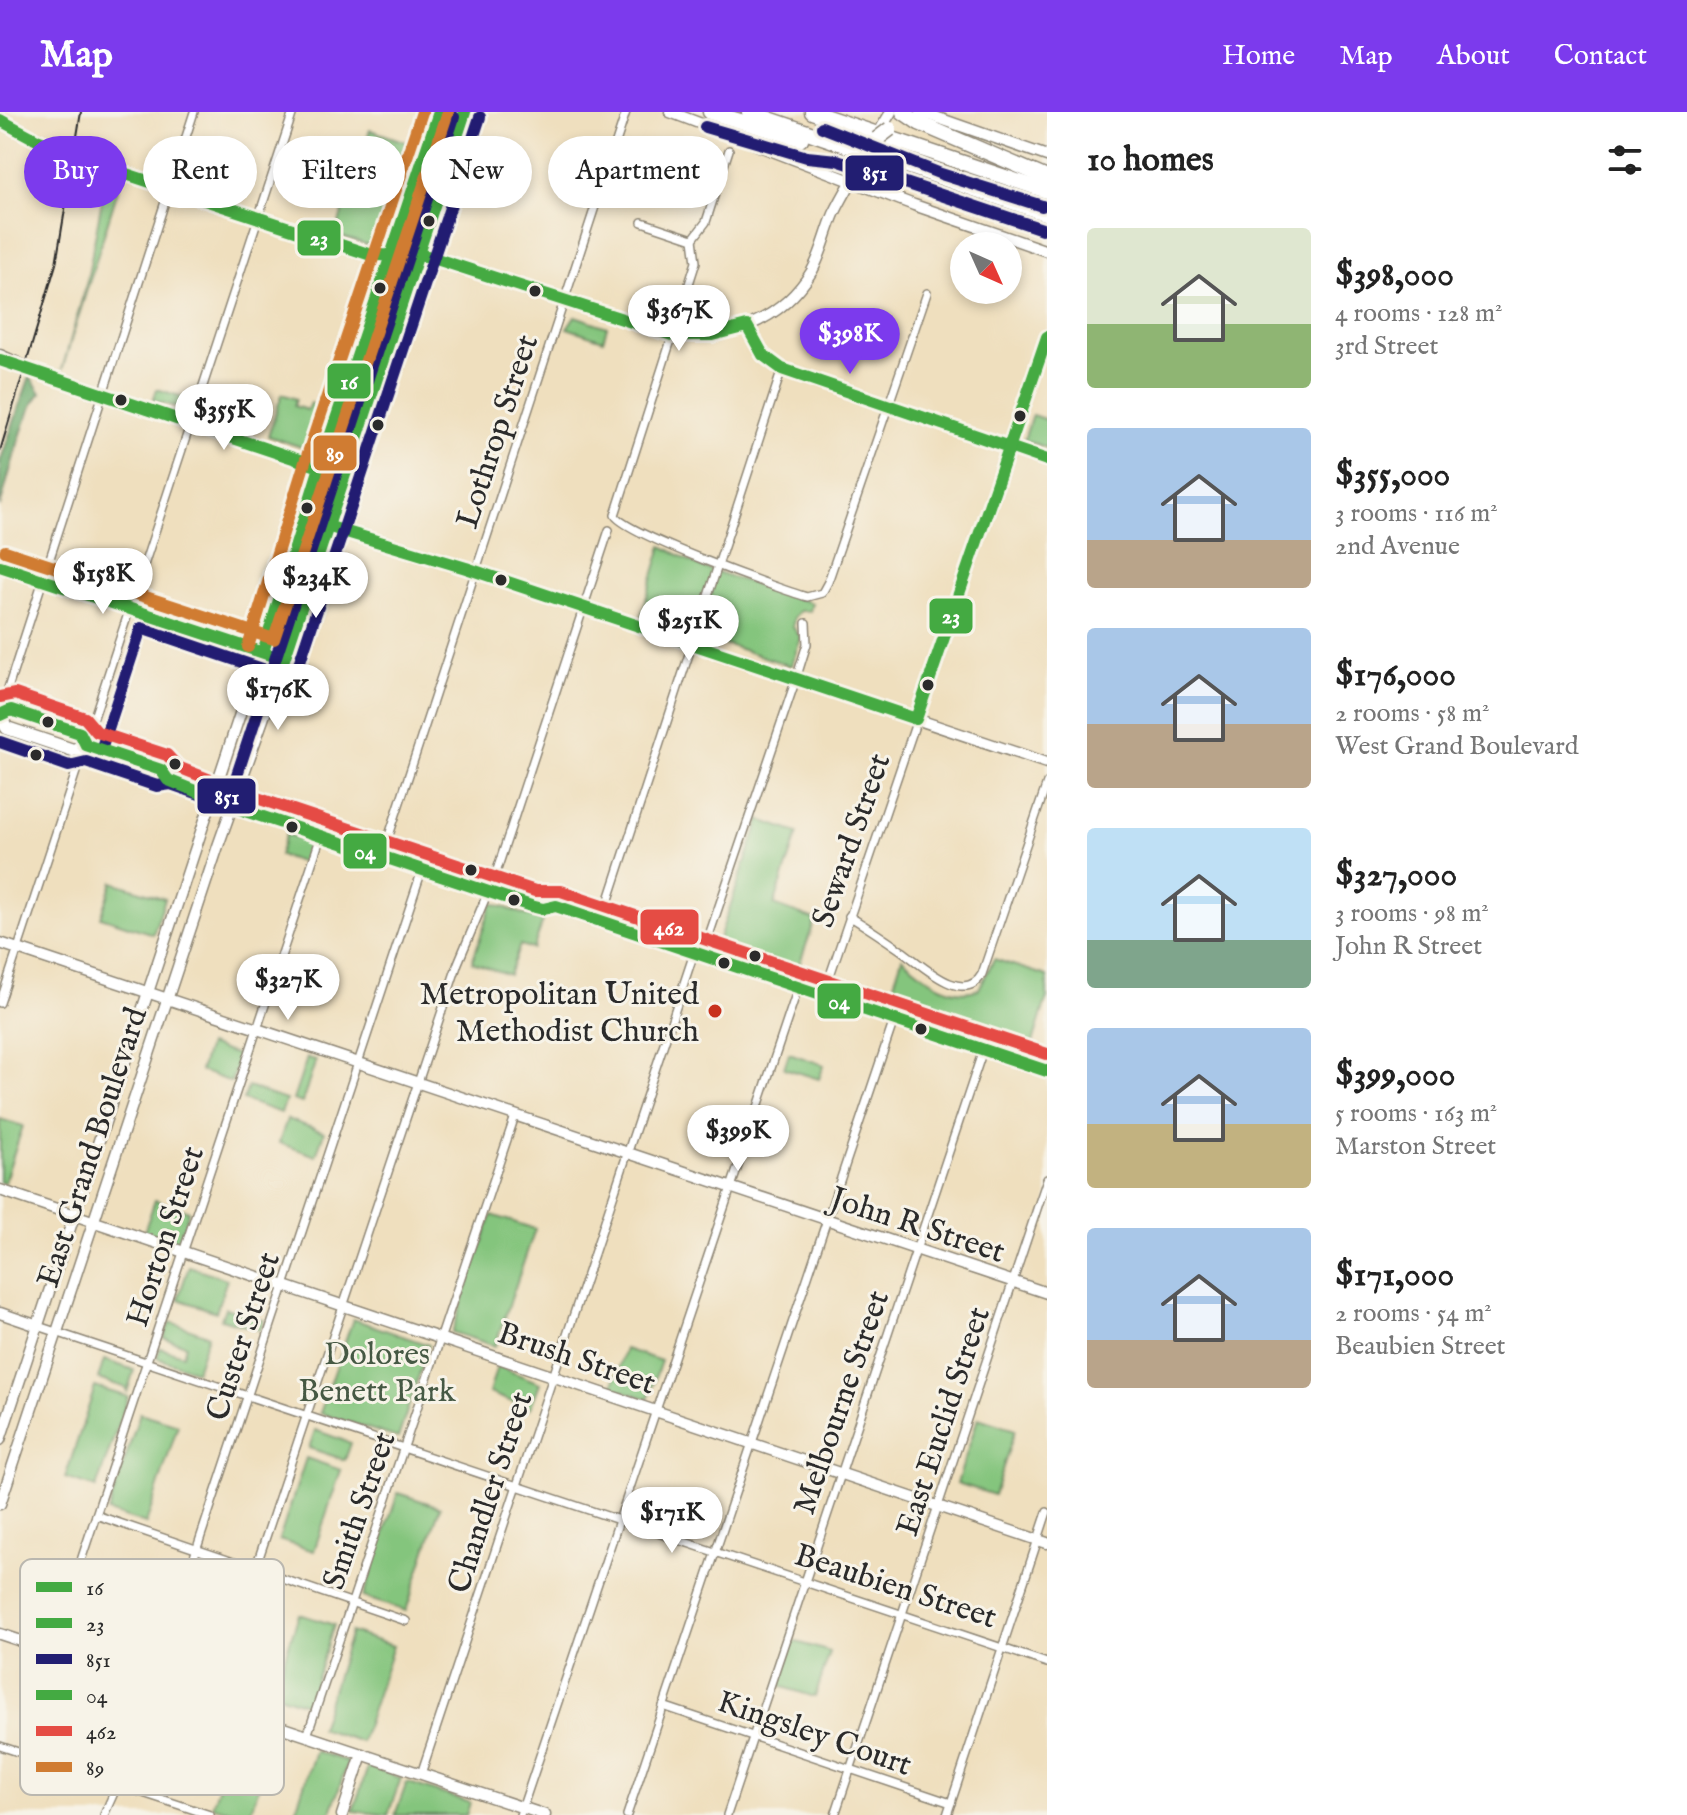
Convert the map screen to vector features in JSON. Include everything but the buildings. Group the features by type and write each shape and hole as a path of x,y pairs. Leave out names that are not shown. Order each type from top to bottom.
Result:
{"highway":[{"path":"710,112 812,142 840,144"},
{"path":"749,112 1047,214"},
{"path":"812,112 1047,191"},
{"path":"828,112 947,159"},
{"path":"903,112 1047,178"},
{"path":"883,132 920,118"}],"main road":[{"path":"86,745 80,733 11,710 0,715 7,728 73,750 86,745 161,770 172,767 239,793 547,895 556,906"},
{"path":"161,770 168,780 213,800 543,909 556,906 1047,1071"}],"street":[{"path":"186,136 194,112"},
{"path":"0,1003 293,112"},
{"name":"East Grand Boulevard","path":"0,1440 439,112"},
{"name":"East Grand Boulevard","path":"457,136 465,112"},
{"name":"Lothrop Street","path":"382,857 626,112"},
{"path":"670,112 851,182 1047,251"},
{"path":"231,208 371,255 419,255 672,335 712,335 747,326 773,311 805,280 851,182 883,132 891,112"},
{"path":"920,118 952,123 1047,156"},
{"path":"0,120 50,146 143,179"},
{"path":"729,150 706,222 693,239 696,262 615,509 616,519 623,526 659,538 718,567 800,595 818,595 828,582 927,293"},
{"path":"412,197 421,207"},
{"path":"0,715 163,208"},
{"name":"East Grand Boulevard","path":"0,1504 3,1484 330,527 434,208"},
{"path":"642,222 693,239"},
{"path":"374,311 390,306 398,319"},
{"path":"747,326 763,355 782,369 1047,460"},
{"name":"Seward Street","path":"823,996 1047,337"},
{"path":"2,358 61,382 103,393 346,476"},
{"path":"602,921 782,369"},
{"path":"347,388 356,399 373,396"},
{"path":"320,467 330,527"},
{"path":"304,519 476,572 1047,763"},
{"path":"259,1559 458,963 494,878 609,530"},
{"path":"0,566 284,659"},
{"path":"276,607 283,621 292,622 300,614"},
{"name":"Chandler Street","path":"421,1774 627,1154 796,679 807,644 806,623"},
{"path":"247,700 257,696 268,706"},
{"path":"230,751 240,761 251,760"},
{"path":"849,916 933,975 964,986 973,984 982,974 1047,783"},
{"path":"206,819 218,817 225,827"},
{"name":"Horton Street","path":"81,1559 321,836"},
{"name":"Custer Street","path":"193,1559 422,870"},
{"name":"John R Street","path":"0,943 1047,1293"},
{"path":"156,968 157,978 162,982 174,981"},
{"path":"522,1811 798,988"},
{"path":"627,1815 894,1020"},
{"name":"Melbourne Street","path":"727,1815 983,1050"},
{"path":"122,1071 135,1070 140,1077 139,1085"},
{"name":"Smith Street","path":"307,1736 515,1116"},
{"path":"99,1141 107,1148 119,1148"},
{"name":"East Euclid Street","path":"835,1815 1047,1179"},
{"name":"Brush Street","path":"0,1190 1042,1542"},
{"name":"Beaubien Street","path":"0,1313 1047,1663"},
{"path":"947,1815 1002,1648 1042,1542 1047,1512"},
{"path":"96,1515 226,1559"},
{"path":"284,1579 406,1621"},
{"path":"0,1634 20,1641"},
{"name":"Kingsley Court","path":"663,1706 951,1803"},
{"path":"284,1728 522,1811 545,1815"},
{"path":"0,1746 20,1753"},
{"path":"342,1815 362,1754"},
{"name":"Custer Street","path":"104,1815 112,1795"},
{"path":"149,1795 210,1815"}],"green space":[{"path":"370,130 388,136 368,136"},
{"path":"405,142 415,145 405,172"},
{"path":"100,208 112,208 62,370 87,281"},
{"path":"344,208 394,208 379,248 335,235"},
{"path":"575,316 607,327 603,340 567,328"},
{"path":"30,376 41,393 23,429 0,507 0,462"},
{"path":"157,389 189,399 185,410 153,400"},
{"path":"282,394 296,399 294,406 307,410 310,403 328,409 313,451 268,436"},
{"path":"1032,415 1047,420 1047,448 1024,440"},
{"path":"662,546 701,567 812,603 810,611 800,611 794,617 793,627 801,638 791,666 641,616"},
{"path":"112,561 134,568 126,594 111,589 117,570 110,567"},
{"path":"760,820 798,833 774,905 815,920 797,971 717,944"},
{"path":"286,834 310,842 303,863 279,855"},
{"path":"113,882 165,899 153,934 101,917"},
{"path":"492,903 543,921 533,949 520,945 509,975 472,962"},
{"path":"902,958 938,984 957,991 979,989 994,959 1047,976 1047,997 1031,1049 888,1002"},
{"path":"208,1045 240,1056 231,1082 200,1071"},
{"path":"789,1053 824,1065 819,1079 784,1068"},
{"path":"307,1058 316,1060 302,1103 293,1100"},
{"path":"248,1087 286,1100 281,1113 243,1100"},
{"path":"0,1119 23,1126 4,1183 0,1182"},
{"path":"287,1119 324,1132 316,1156 279,1143"},
{"path":"155,1200 189,1211 179,1242 144,1232"},
{"path":"492,1215 535,1229 495,1346 452,1332"},
{"path":"189,1266 227,1279 216,1312 178,1299"},
{"path":"225,1308 264,1320 260,1330 221,1319"},
{"name":"Dolores Benett Park","path":"353,1319 429,1345 398,1438 320,1413"},
{"path":"170,1322 208,1335 196,1371 157,1358 160,1348 183,1355 186,1345 164,1338"},
{"path":"625,1349 661,1361 648,1399 612,1387"},
{"path":"104,1360 134,1370 127,1392 124,1387 98,1379"},
{"path":"497,1366 540,1383 530,1409 489,1393"},
{"path":"95,1387 128,1397 96,1488 65,1478"},
{"path":"140,1413 178,1425 146,1524 108,1512"},
{"path":"978,1418 1015,1430 994,1495 957,1483"},
{"path":"315,1430 351,1443 345,1460 309,1448"},
{"path":"306,1458 341,1470 314,1551 279,1540"},
{"path":"398,1493 440,1507 406,1611 363,1597"},
{"path":"299,1614 334,1625 308,1705 284,1697 284,1660"},
{"path":"351,1632 393,1646 361,1742 320,1728"},
{"path":"794,1641 830,1652 815,1697 780,1686"},
{"path":"315,1751 348,1762 330,1815 294,1815"},
{"path":"368,1767 401,1778 388,1815 353,1811"},
{"path":"407,1782 470,1803 466,1815 395,1815"},
{"path":"216,1795 256,1795 249,1815 212,1806"}],"tram line":[{"path":"271,813 418,859"}],"railway":[{"path":"0,451 56,264 81,112"}],"transit line":[{"name":"89","path":"248,647 305,462 422,112"},
{"name":"16","path":"263,652 320,467 439,112"},
{"name":"89","path":"5,551 274,639 448,112"},
{"name":"16","path":"284,659 465,112"},
{"name":"851","path":"0,742 69,766 86,762 157,786 171,784 214,799 223,799 231,793 454,117"},
{"name":"851","path":"101,750 141,628 280,675 290,674 298,667 480,117"},
{"name":"23","path":"0,120 37,140 111,169 371,255 427,256 672,335 712,335 747,326 763,355 782,369 1047,460"},
{"name":"851","path":"705,127 807,157 837,160 1042,229"},
{"name":"851","path":"822,127 941,174 1042,206"},
{"name":"23","path":"0,360 320,467 330,527 466,568 916,719 1047,337"},
{"name":"16","path":"0,566 282,659"},
{"name":"462","path":"0,697 15,694 85,718 97,732 167,755 178,767 251,796 535,891 561,891 1047,1054"},
{"name":"04","path":"0,715 11,710 80,733 86,745 161,770 168,780 245,811 531,906 543,909 556,906 1047,1071"}],"place":[{"name":"Metropolitan United Methodist Church","path":"715,1011"}]}
